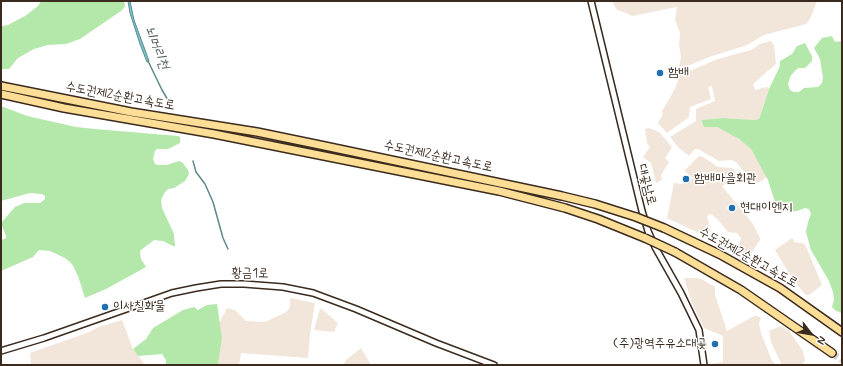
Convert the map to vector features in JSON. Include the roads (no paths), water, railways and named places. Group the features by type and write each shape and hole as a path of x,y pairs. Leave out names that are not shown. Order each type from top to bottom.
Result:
{"highway":[{"name":"수도권제2순환고속도로","path":"1,86 131,112 257,132 320,144 595,204 664,228 719,254 780,288 842,332"},
{"name":"수도권제2순환고속도로","path":"1,94 64,108 214,134 499,191 565,208 598,219 675,252 741,290 832,354"}],"street":[{"name":"대곶남로","path":"591,1 648,231 699,330 702,342 704,365"},
{"name":"황금1로","path":"1,351 44,338 172,293 221,284 244,284 277,286 312,293 356,309 436,343 494,365"}],"water":[{"path":"128,1 130,1 134,20 149,61 147,62 130,13"}],"waterway":[{"name":"뇌머리천","path":"148,61 168,100"},
{"name":"뇌머리천","path":"193,161 196,172 205,184 213,202 223,238 228,249"}],"tunnel":[{"path":"832,353 842,360"}],"place":[{"name":"함배","path":"660,73"},
{"name":"함배마을회관","path":"686,179"},
{"name":"현대이엔지","path":"732,208"},
{"name":"이사칠화물","path":"105,307"},
{"name":"(주)광역주유소대곶","path":"715,344"}]}
